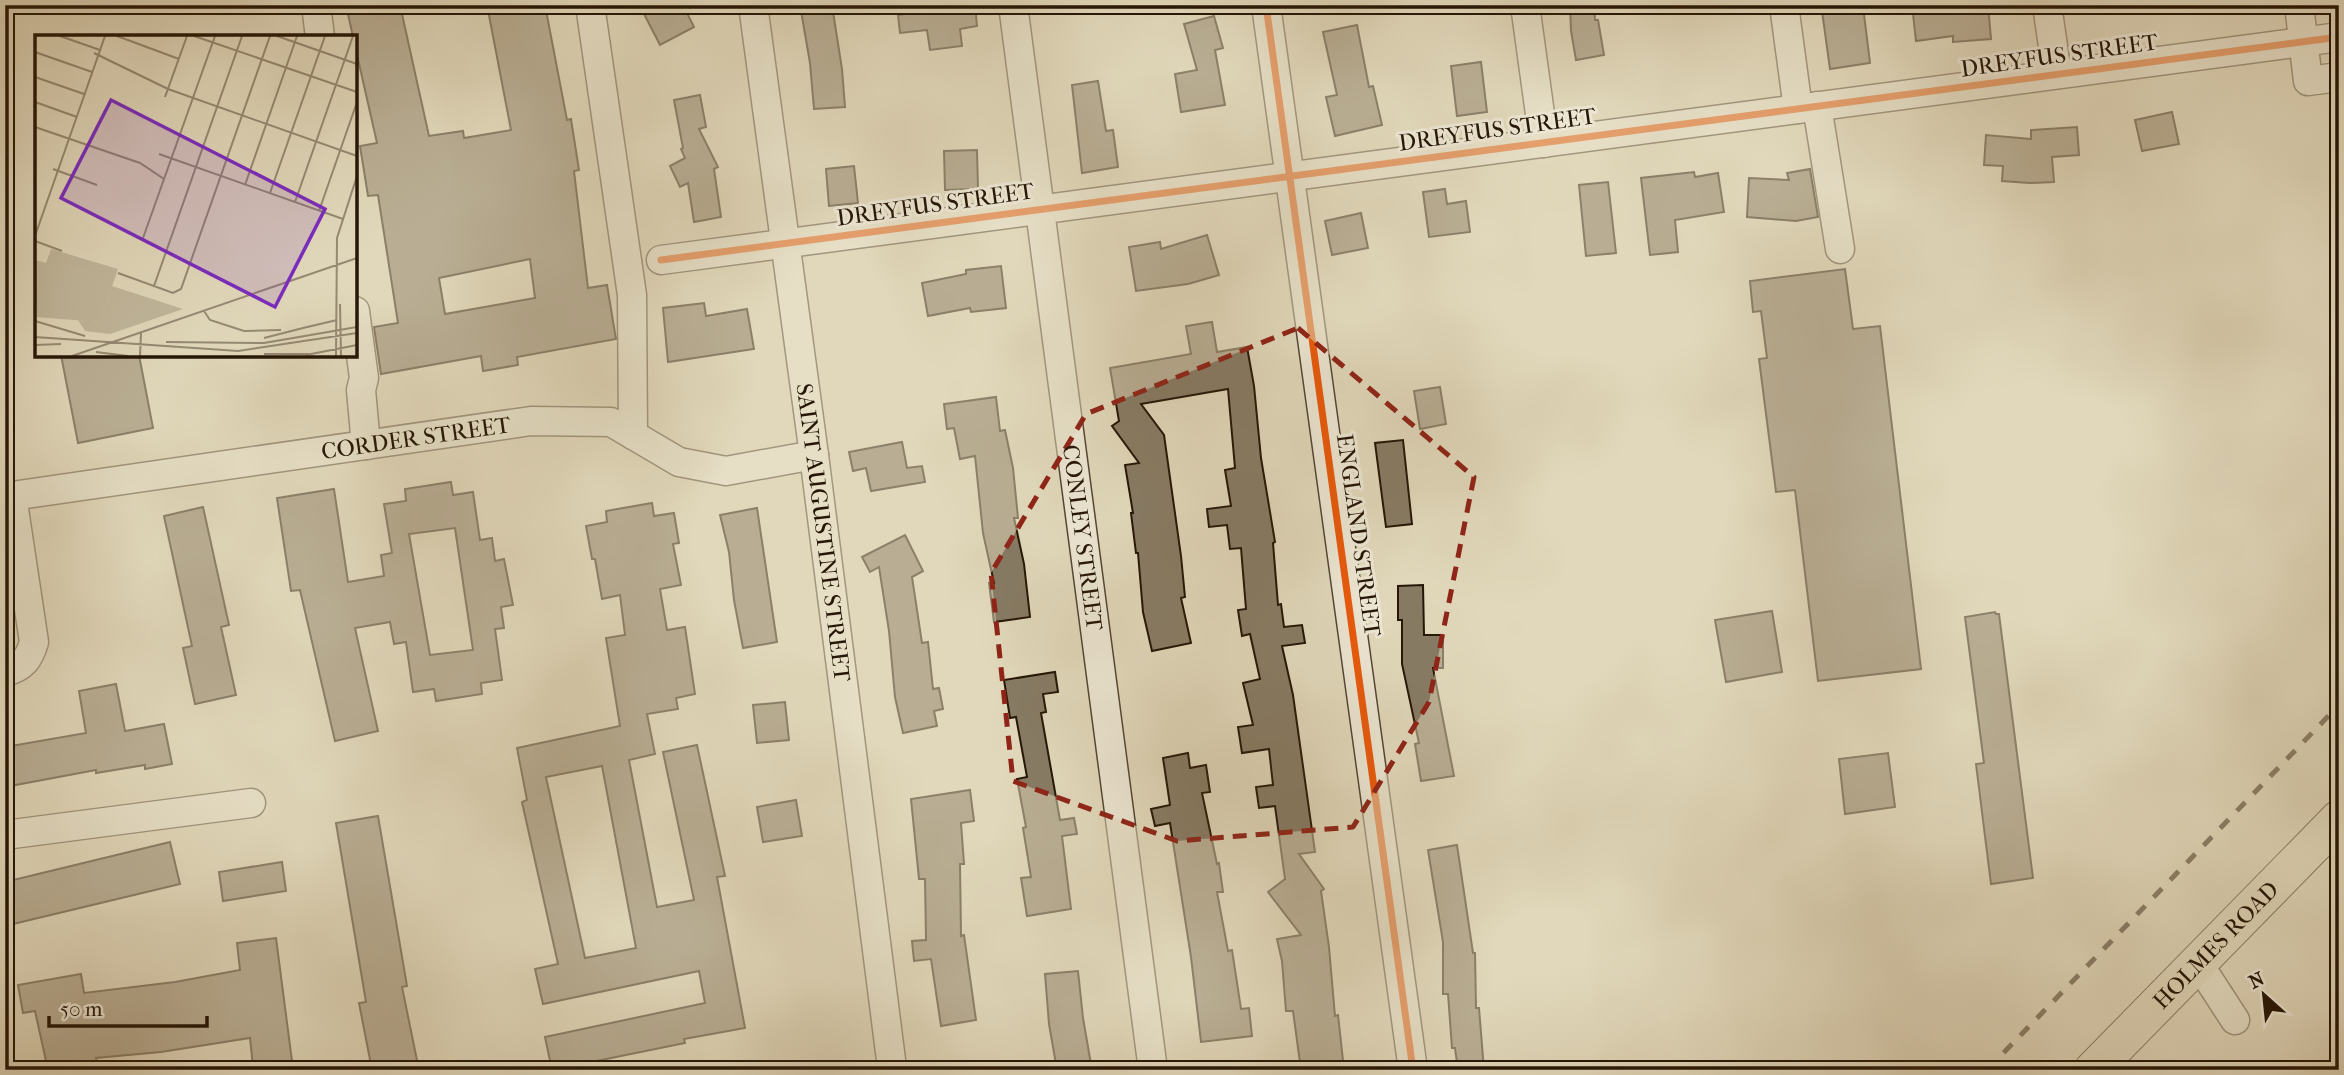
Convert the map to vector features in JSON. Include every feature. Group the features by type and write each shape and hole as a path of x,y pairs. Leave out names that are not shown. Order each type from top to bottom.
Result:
{"main road":[{"name":"HOLMES ROAD","path":"2093,1070 2339,819"}],"street":[{"path":"316,5 320,35"},
{"path":"590,5 632,295 633,435"},
{"name":"SAINT AUGUSTINE STREET","path":"753,5 814,455 891,1060"},
{"name":"CONLEY STREET","path":"1013,5 1153,1070"},
{"name":"ENGLAND STREET","path":"1266,5 1413,1070"},
{"path":"1525,5 1544,142"},
{"path":"1784,5 1840,249"},
{"path":"2047,5 2057,75"},
{"path":"2299,5 2308,81 2339,78"},
{"name":"DREYFUS STREET","path":"661,260 2339,37"},
{"path":"357,326 364,378 361,390 373,444"},
{"name":"CORDER STREET","path":"9,496 531,421 611,422 679,462 726,471 814,455"},
{"path":"5,672 23,665 34,642 9,496"},
{"path":"5,835 251,803"},
{"path":"2198,963 2235,1020"}],"highlighted area":[{"path":"1298,328 1474,477 1429,702 1353,827 1177,841 1013,781 991,573 1086,414"}],"building":[{"path":"346,5 400,5 429,136 463,131 464,138 511,130 487,5 545,5 567,120 571,119 579,170 574,171 588,288 607,285 616,339 517,357 518,365 483,371 481,356 381,374 374,327 398,323 378,195 368,196 360,146 377,143 357,55 357,35 353,35","holes":["530,259 535,298 445,314 439,278"]},
{"path":"657,5 683,5 694,27 660,45 643,12"},
{"path":"800,5 832,5 845,107 814,109 810,63"},
{"path":"975,5 977,26 960,29 962,46 930,50 927,30 900,33 898,15"},
{"path":"1570,5 1594,5 1604,55 1576,60"},
{"path":"1912,5 1930,5 1930,10 1988,5 1991,39 1953,42 1953,36 1916,41"},
{"path":"1863,6 1870,63 1830,69 1822,11"},
{"path":"1214,16 1223,48 1215,50 1225,105 1181,112 1175,74 1197,70 1184,24"},
{"path":"1357,25 1369,87 1373,86 1382,125 1335,136 1326,97 1337,95 1323,32"},
{"path":"1481,62 1487,112 1457,116 1451,66"},
{"path":"1098,81 1106,131 1113,130 1118,167 1082,173 1072,85"},
{"path":"700,95 706,127 699,129 718,167 714,169 721,217 694,222 688,183 680,187 670,166 685,158 681,149 683,148 674,100"},
{"path":"2172,112 2179,144 2142,151 2135,120"},
{"path":"2077,127 2079,155 2052,157 2054,182 2002,181 2003,166 1984,165 1986,135 2031,139 2031,130"},
{"path":"977,150 978,189 945,190 944,151"},
{"path":"854,166 858,203 829,206 826,169"},
{"path":"1810,169 1818,217 1796,221 1747,217 1749,178 1789,180 1787,173"},
{"path":"1694,172 1695,177 1718,173 1724,212 1675,220 1678,252 1650,255 1641,178"},
{"path":"1608,182 1616,253 1586,256 1579,185"},
{"path":"1445,189 1447,204 1466,201 1470,232 1429,237 1423,192"},
{"path":"1361,213 1368,248 1332,255 1325,221"},
{"path":"1207,235 1219,275 1188,284 1136,291 1129,247 1160,242 1161,249"},
{"path":"1001,266 1006,308 971,312 970,308 928,316 922,283 966,274 966,270"},
{"path":"1845,269 1853,329 1880,326 1921,669 1818,681 1795,490 1776,492 1759,359 1767,358 1761,311 1753,312 1750,281"},
{"path":"704,303 706,316 747,309 754,349 668,362 663,308"},
{"path":"1212,322 1217,352 1247,347 1275,542 1278,605 1281,604 1284,627 1302,625 1305,643 1282,646 1293,695 1315,852 1299,854 1324,889 1321,891 1344,1070 1301,1070 1293,1011 1286,1011 1282,961 1277,939 1301,935 1268,892 1285,879 1275,806 1259,808 1256,787 1273,785 1269,749 1242,753 1238,727 1253,725 1243,683 1260,679 1250,634 1242,636 1238,610 1246,609 1241,548 1230,549 1227,525 1209,527 1207,509 1231,506 1225,470 1235,468 1228,389 1141,404 1164,435 1181,556 1185,597 1181,598 1191,643 1152,651 1143,612 1138,553 1125,465 1139,463 1112,426 1119,421 1110,368 1191,354 1186,326"},
{"path":"61,357 139,357 153,428 78,443"},
{"path":"1440,387 1446,424 1420,429 1414,391"},
{"path":"996,397 1000,431 1005,430 1013,468 1018,518 1014,518 1024,564 1030,617 994,622 989,583 994,583 983,533 975,456 960,459 954,428 947,429 944,404"},
{"path":"1403,440 1412,524 1386,527 1375,443"},
{"path":"902,442 907,468 922,466 925,482 871,491 866,468 853,471 849,452"},
{"path":"451,482 453,495 473,492 480,540 492,538 495,561 504,559 513,605 501,607 504,628 495,629 502,680 481,683 482,694 436,701 434,689 413,692 406,642 394,644 390,622 355,628 378,731 335,741 300,590 291,591 277,498 334,489 348,582 384,576 381,555 392,553 384,504 406,501 405,489","holes":["455,528 473,650 430,655 409,534"]},
{"path":"652,503 654,516 674,513 679,543 673,544 681,585 660,589 667,630 685,627 695,694 676,698 678,709 647,714 655,754 629,760 657,907 694,900 663,752 697,745 725,876 717,877 745,1028 684,1039 685,1043 552,1070 545,1037 705,1003 699,971 543,1004 535,969 558,964 522,802 527,800 517,748 620,726 606,638 625,635 620,595 602,599 586,526 607,522 606,511","holes":["602,766 636,948 585,958 546,777"]},
{"path":"203,507 229,625 221,627 236,695 195,704 183,648 192,646 164,516"},
{"path":"757,508 777,642 743,648 729,552 720,515"},
{"path":"905,535 923,571 912,577 922,643 928,642 933,689 939,688 943,709 934,711 937,726 903,733 895,697 889,631 879,567 870,572 862,557"},
{"path":"1423,585 1424,635 1443,635 1443,668 1433,668 1454,776 1421,781 1415,744 1419,743 1402,664 1402,620 1398,620 1398,586"},
{"path":"1772,611 1782,672 1726,682 1715,620"},
{"path":"1995,612 1999,614 2033,878 1991,884 1976,764 1984,763 1965,617"},
{"path":"1055,672 1058,692 1043,694 1046,712 1041,713 1060,820 1074,818 1077,834 1062,836 1071,909 1027,916 1021,878 1031,877 1023,828 1026,827 1017,779 1027,777 1016,717 1010,718 1004,680"},
{"path":"116,684 125,731 164,724 172,764 145,769 145,765 96,773 96,770 5,787 5,747 86,733 79,691"},
{"path":"785,702 789,740 757,743 753,705"},
{"path":"1188,753 1190,768 1206,765 1210,792 1202,793 1217,864 1219,863 1223,892 1217,892 1228,951 1232,950 1241,1009 1249,1008 1252,1036 1201,1042 1170,823 1155,826 1151,809 1170,805 1163,758"},
{"path":"1888,753 1895,807 1845,814 1839,759"},
{"path":"970,790 974,821 961,823 964,864 960,864 961,936 964,935 976,1020 941,1026 931,959 914,961 912,941 926,940 925,879 919,879 911,799"},
{"path":"796,800 802,836 763,842 757,807"},
{"path":"378,816 407,986 402,987 419,1070 372,1070 359,1003 366,1002 336,823"},
{"path":"170,842 180,884 13,924 5,882"},
{"path":"1457,845 1475,953 1476,1008 1479,1008 1484,1070 1458,1070 1455,1048 1452,1048 1448,994 1443,994 1443,942 1428,850"},
{"path":"282,862 286,891 223,901 219,872"},
{"path":"276,938 292,1061 253,1067 250,1038 161,1052 96,1058 99,1070 48,1070 35,1011 23,1013 18,985 81,974 84,993 175,982 240,970 237,943"},
{"path":"1078,971 1092,1070 1057,1070 1049,1024 1045,974"}],"railway":[{"path":"1987,1070 2339,705"}],"cycle path":[{"path":"1266,5 1413,1070"},
{"path":"661,260 2339,37"}]}
